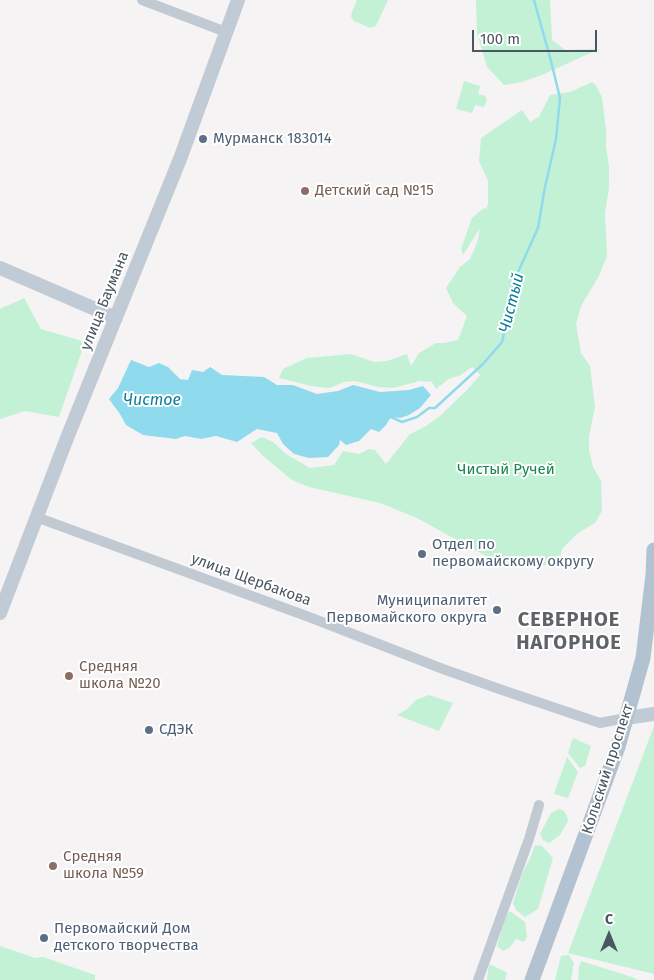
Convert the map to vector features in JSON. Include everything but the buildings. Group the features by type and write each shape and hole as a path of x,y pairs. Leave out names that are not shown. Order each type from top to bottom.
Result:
{"main road":[{"name":"Кольский проспект","path":"532,980 618,747 643,658 653,575 654,550"}],"street":[{"path":"142,0 226,32"},
{"name":"улица Баумана","path":"0,613 36,517 180,159 238,0"},
{"path":"0,268 116,318"},
{"name":"улица Щербакова","path":"36,517 505,691 600,723 626,718"},
{"path":"626,718 654,714"},
{"path":"478,980 529,839 539,805"}],"green space":[{"path":"357,0 388,0 376,26 370,28 354,21 351,17"},
{"path":"476,0 550,0 552,40 565,50 599,49 542,75 522,82 504,85 487,67 477,33"},
{"path":"464,81 480,86 478,94 485,96 487,100 483,107 475,105 472,113 456,109"},
{"name":"Чистый Ручей","path":"592,82 602,97 606,129 609,167 609,188 605,213 607,256 599,276 581,306 576,324 581,353 590,366 595,407 589,436 589,450 593,467 601,481 602,511 595,523 578,533 562,549 559,562 541,566 497,562 417,518 380,503 309,487 292,480 262,455 251,443 262,437 273,442 286,454 310,468 334,465 343,451 359,454 369,449 375,450 386,464 410,434 440,416 480,375 472,367 459,376 450,378 436,389 432,382 420,381 393,388 379,387 355,381 344,382 329,388 311,386 279,378 283,369 307,358 351,354 374,362 387,361 407,354 411,366 419,353 436,343 458,340 467,316 453,303 446,288 460,267 470,259 477,243 480,228 463,255 461,249 472,218 484,208 486,209 488,204 488,181 479,161 481,138 522,110 530,122 539,117 550,95 570,92"},
{"path":"24,298 41,329 85,342 59,417 25,411 0,419 0,309"},
{"path":"429,695 453,703 439,731 397,715 406,710 416,700"},
{"path":"654,726 654,974 568,953"},
{"path":"573,738 591,746 585,766 580,768 568,753"},
{"path":"567,757 578,772 568,798 554,794"},
{"path":"559,809 564,811 568,821 560,835 549,843 543,840 540,834 551,813"},
{"path":"535,845 542,846 553,858 538,909 525,917 516,910 513,903 522,874"},
{"path":"510,911 525,922 527,937 524,942 516,939 509,948 503,951 497,946 506,915"},
{"path":"0,946 35,958 43,957 95,975 95,980 0,980"},
{"path":"569,955 574,963 571,980 555,980 561,956"},
{"path":"581,961 632,977 638,980 578,980"},
{"path":"489,964 507,973 505,980 487,980"}],"water":[{"name":"Чистое","path":"131,360 149,367 159,363 168,367 180,379 188,380 192,370 203,372 210,367 222,375 264,377 277,385 293,385 317,394 338,391 353,385 380,392 409,390 423,386 431,395 420,408 409,415 400,418 391,417 379,432 371,429 359,441 346,445 340,440 339,445 328,457 309,458 294,454 283,444 277,433 257,429 237,442 216,436 201,439 185,436 176,439 143,435 126,425 109,399 118,388"}],"waterway":[{"name":"Чистый","path":"391,417 402,422 417,417 429,408 435,408 483,364 502,342 514,281 538,228 556,139 560,98 534,0"}],"place":[{"name":"Мурманск 183014","path":"203,139"},
{"name":"Детский сад №15","path":"305,191"},
{"name":"Отдел по первомайскому округу","path":"422,554"},
{"name":"Муниципалитет Первомайского округа","path":"497,610"},
{"name":"Средняя школа №20","path":"69,676"},
{"name":"СДЭК","path":"149,730"},
{"name":"Средняя школа №59","path":"53,866"},
{"name":"Первомайский Дом детского творчества","path":"44,938"}],"district":[{"name":"СЕВЕРНОЕ НАГОРНОЕ","path":"569,632"}]}
